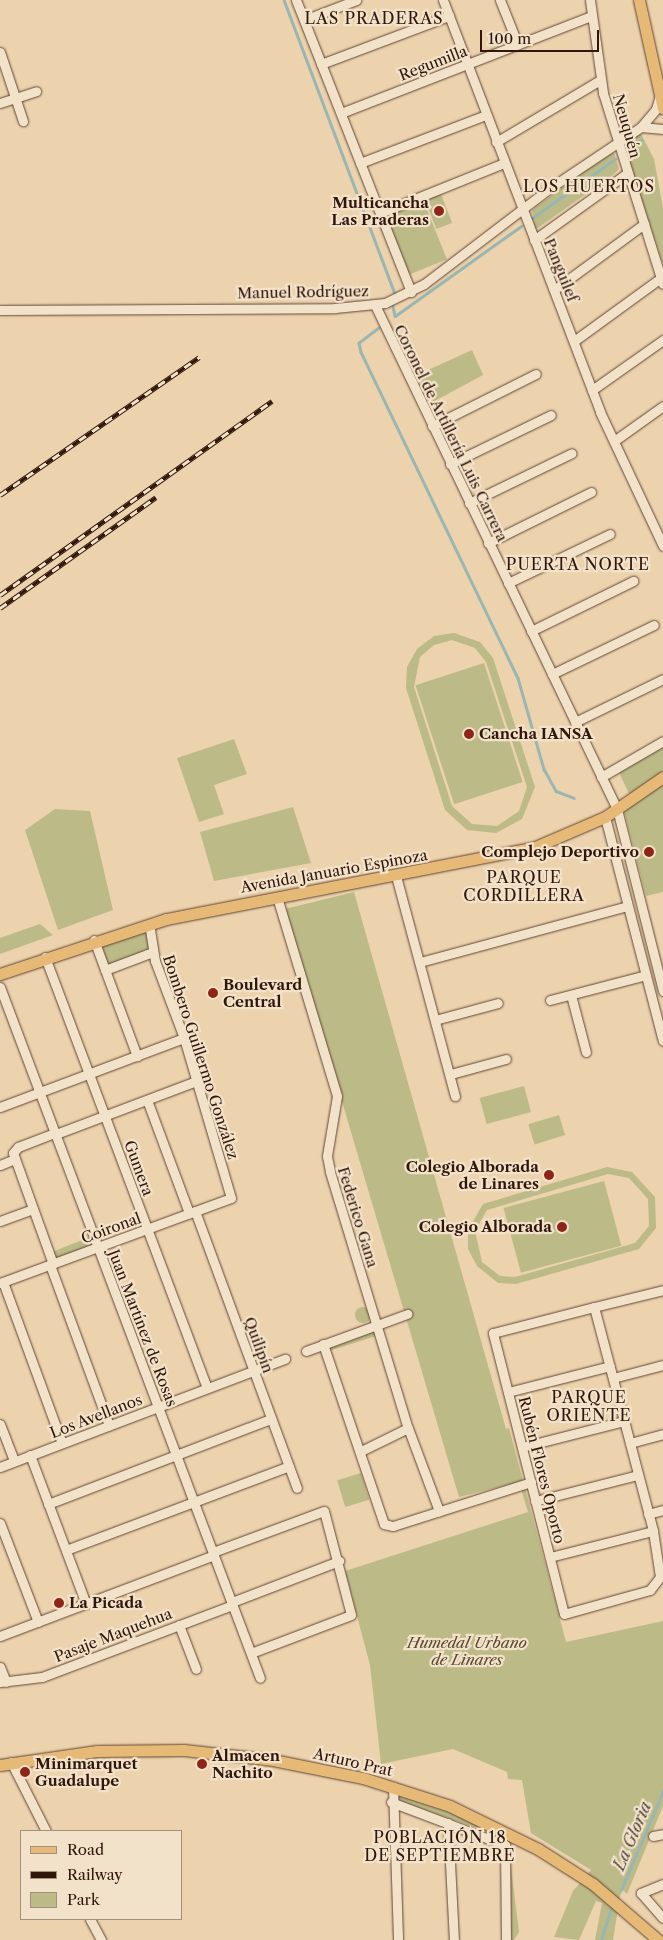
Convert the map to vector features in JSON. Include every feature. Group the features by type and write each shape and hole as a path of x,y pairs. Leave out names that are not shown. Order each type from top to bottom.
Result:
{"main road":[{"path":"639,0 663,108"},
{"name":"Avenida Januario Espinoza","path":"0,974 94,940 149,924 277,897 396,876 535,848 606,817 663,777"},
{"name":"Arturo Prat","path":"6,1763 97,1751 184,1750 280,1761 393,1787 479,1819 538,1849 593,1884 658,1940"}],"street":[{"path":"296,0 411,292"},
{"path":"304,20 356,0"},
{"name":"Panguilef","path":"443,0 522,211 592,390 663,546"},
{"path":"500,0 518,45"},
{"name":"Neuquén","path":"590,0 600,80 626,174 662,281"},
{"path":"321,64 449,16"},
{"name":"Regumilla","path":"340,113 591,16"},
{"path":"1,57 23,121"},
{"path":"496,142 600,80"},
{"path":"0,103 36,91"},
{"name":"Manuel Rodríguez","path":"0,310 375,305 411,292 640,127 656,109 660,94"},
{"path":"360,163 486,116"},
{"path":"640,127 663,129"},
{"path":"380,213 504,163"},
{"path":"534,240 626,174"},
{"path":"554,290 644,224"},
{"path":"574,341 662,281"},
{"name":"Coronel de Artillería Luis Carrera","path":"375,305 617,809 650,939 658,953 663,991"},
{"path":"592,390 663,340"},
{"path":"432,426 536,374"},
{"path":"614,441 663,406"},
{"path":"450,464 551,414"},
{"path":"469,503 572,453"},
{"path":"488,543 591,492"},
{"path":"508,583 610,534"},
{"path":"531,631 633,580"},
{"path":"552,674 654,625"},
{"path":"575,722 663,679"},
{"path":"602,777 663,741"},
{"path":"606,817 663,1041"},
{"path":"614,850 626,847"},
{"path":"396,876 451,1074 455,1096"},
{"name":"Federico Gana","path":"277,897 337,1096 328,1166 408,1428 439,1512"},
{"path":"420,962 628,906"},
{"name":"Bombero Guillermo González","path":"149,924 154,952 184,1038 231,1198"},
{"path":"637,941 650,939"},
{"path":"94,940 137,1056"},
{"path":"105,970 154,952"},
{"name":"Gumera","path":"46,957 207,1388"},
{"path":"550,1000 646,975"},
{"name":"Juan Martínez de Rosas","path":"0,987 260,1678"},
{"path":"571,995 586,1052"},
{"path":"435,1020 498,1003"},
{"path":"0,1107 184,1038"},
{"path":"451,1074 506,1059"},
{"path":"109,1425 15,1159 15,1148 196,1081"},
{"name":"Quilipín","path":"147,1100 254,1370 297,1488"},
{"path":"0,1165 15,1159"},
{"name":"Coironal","path":"2,1283 231,1198"},
{"path":"0,1221 33,1209"},
{"path":"2,1283 62,1443"},
{"path":"550,1557 653,1531 594,1307 663,1290"},
{"name":"Rubén Flores Oporto","path":"594,1307 492,1333 564,1614 650,1590 660,1577 653,1531"},
{"path":"306,1351 407,1314"},
{"path":"323,1344 361,1451 384,1524 393,1526 531,1482"},
{"name":"Los Avellanos","path":"0,1466 285,1358"},
{"path":"613,1378 663,1365"},
{"path":"508,1392 610,1366"},
{"path":"48,1504 271,1419"},
{"path":"522,1447 624,1421"},
{"path":"0,1424 14,1461"},
{"path":"361,1451 408,1428"},
{"path":"630,1443 663,1434"},
{"path":"30,1455 86,1604"},
{"path":"66,1550 289,1466"},
{"path":"535,1501 638,1475"},
{"path":"648,1514 663,1510"},
{"path":"0,1636 324,1511 351,1615 251,1653"},
{"path":"0,1523 38,1622"},
{"name":"Pasaje Maquehua","path":"3,1682 42,1677 179,1625 338,1561"},
{"path":"179,1625 196,1669"},
{"path":"0,1666 3,1682"},
{"path":"6,1763 45,1830"},
{"path":"393,1787 391,1802 398,1940"},
{"name":"Arturo Prat","path":"391,1802 505,1844 506,1940"},
{"path":"448,1823 454,1940"},
{"path":"653,1836 663,1834"},
{"path":"663,1884 641,1893 663,1918"},
{"path":"91,1920 101,1940"}],"green space":[{"path":"640,132 654,159 663,208 663,264 623,146"},
{"path":"608,153 614,153 619,169 535,230 532,210"},
{"name":"Multicancha Las Praderas","path":"441,194 452,223 436,229 425,200"},
{"path":"423,200 447,259 409,275 385,215"},
{"path":"472,350 483,375 431,403 417,375"},
{"path":"454,633 480,642 493,658 535,787 522,819 496,833 467,830 445,810 406,688 407,667 417,649 434,636","holes":["452,640 475,648 486,662 527,787 519,811 497,826 472,824 452,806 414,687 420,657 434,645"]},
{"name":"Cancha IANSA","path":"484,663 523,782 454,804 416,685"},
{"path":"234,739 247,774 214,785 224,814 199,822 177,758"},
{"path":"663,747 663,771 629,794 619,772"},
{"name":"Complejo Deportivo","path":"663,784 663,892 646,896 624,811"},
{"path":"293,807 311,863 214,881 200,832"},
{"path":"55,809 90,811 113,910 58,930 25,830"},
{"name":"Humedal Urbano de Linares","path":"354,892 506,1429 509,1428 566,1642 663,1621 663,1806 627,1894 623,1890 620,1896 613,1940 595,1940 602,1903 596,1901 579,1940 554,1937 573,1891 591,1870 531,1833 522,1780 508,1779 507,1772 453,1749 381,1764 370,1665 345,1571 528,1512 519,1482 459,1497 285,909"},
{"path":"40,924 53,935 0,954 0,938"},
{"path":"148,927 151,951 106,967 98,941"},
{"path":"524,1086 531,1112 487,1124 480,1098"},
{"path":"559,1115 565,1135 535,1144 528,1124"},
{"path":"607,1167 632,1172 655,1197 656,1228 639,1249 516,1284 498,1283 477,1266 468,1249 468,1230 483,1204","holes":["608,1174 629,1178 648,1199 649,1226 635,1243 515,1277 500,1276 482,1262 475,1231 487,1210"]},
{"name":"Colegio Alborada","path":"604,1181 621,1246 521,1273 504,1208"},
{"path":"92,1236 96,1246 54,1263 50,1253"},
{"path":"363,1307 371,1315 363,1323 355,1315"},
{"path":"373,1328 376,1336 329,1351 327,1346"},
{"path":"361,1473 369,1500 345,1507 337,1480"},
{"path":"396,1795 459,1816 505,1837 395,1800"},
{"path":"509,1852 519,1932 514,1940 508,1940"}],"waterway":[{"path":"284,0 395,293"},
{"path":"626,151 642,140"},
{"path":"532,218 615,159"},
{"path":"393,306 395,316 521,226"},
{"path":"379,328 359,343 361,352 518,678 544,769 556,791 574,798"},
{"name":"La Gloria","path":"621,1890 663,1791"},
{"path":"601,1940 612,1907"}],"railway":[{"path":"0,495 199,357"},
{"path":"0,595 272,401"},
{"path":"0,608 156,497"}],"place":[{"name":"Multicancha Las Praderas","path":"439,211"},
{"name":"Cancha IANSA","path":"469,734"},
{"name":"Complejo Deportivo","path":"649,852"},
{"name":"Boulevard Central","path":"213,993"},
{"name":"Colegio Alborada de Linares","path":"549,1175"},
{"name":"Colegio Alborada","path":"562,1227"},
{"name":"La Picada","path":"59,1603"},
{"name":"Almacen Nachito","path":"202,1764"},
{"name":"Minimarquet Guadalupe","path":"25,1772"}],"district":[{"name":"LAS PRADERAS","path":"374,18"},
{"name":"LOS HUERTOS","path":"589,186"},
{"name":"PUERTA NORTE","path":"578,564"},
{"name":"PARQUE CORDILLERA","path":"524,886"},
{"name":"PARQUE ORIENTE","path":"589,1406"},
{"name":"POBLACIÓN 18 DE SEPTIEMBRE","path":"440,1846"}]}
